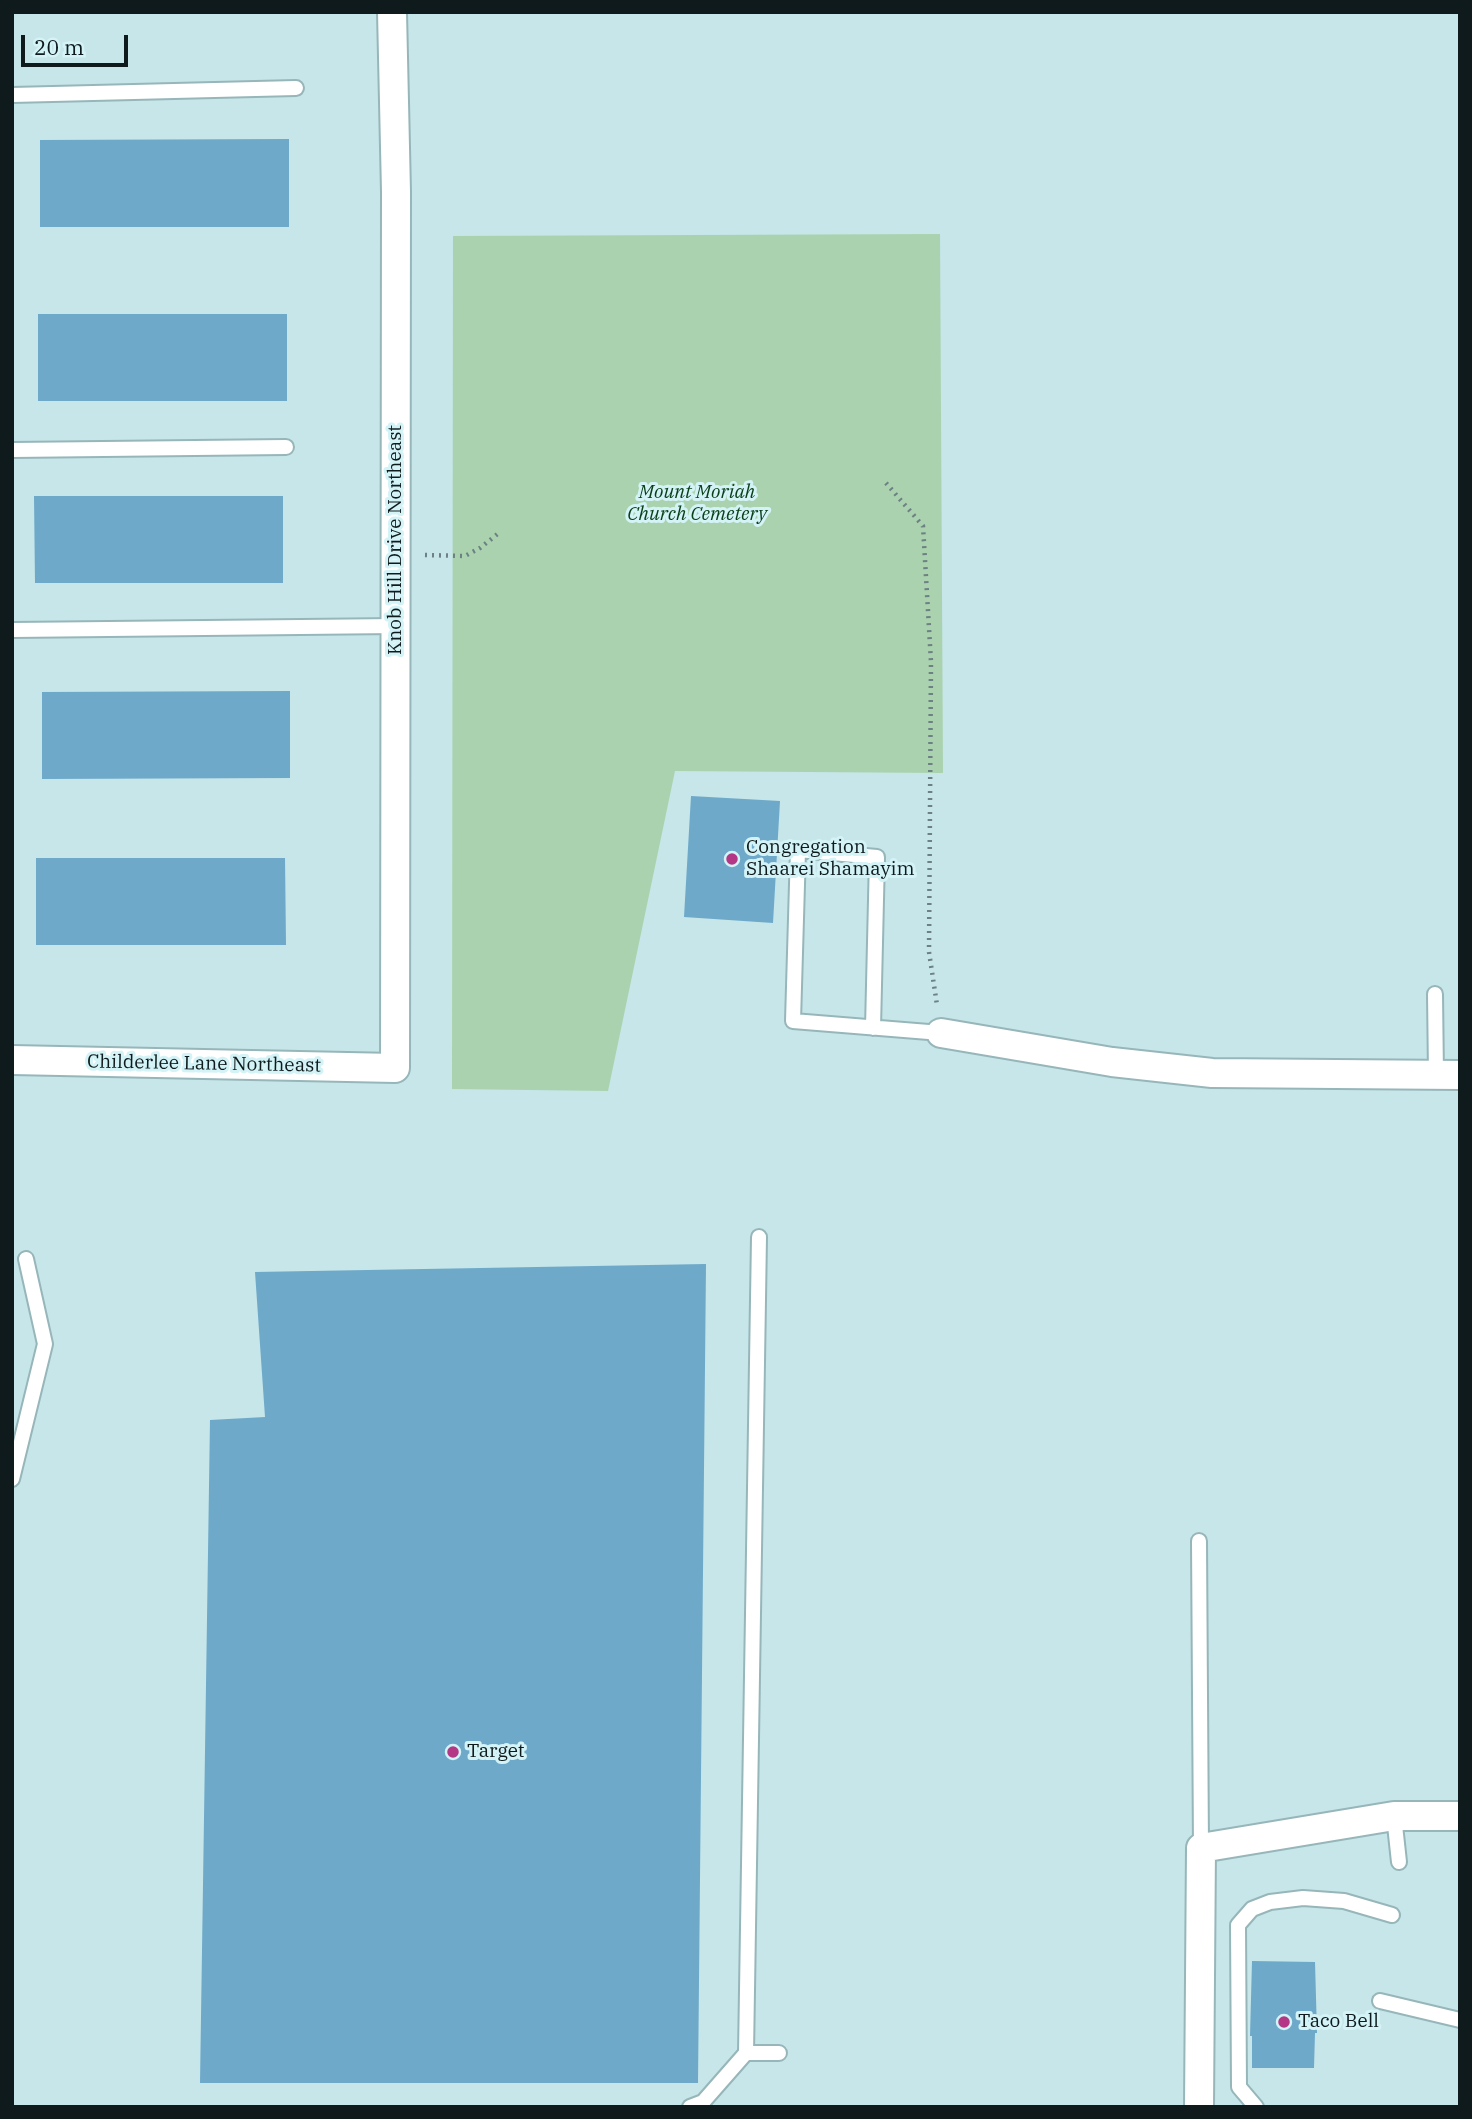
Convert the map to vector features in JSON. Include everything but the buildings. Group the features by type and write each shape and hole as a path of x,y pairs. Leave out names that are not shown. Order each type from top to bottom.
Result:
{"street":[{"name":"Knob Hill Drive Northeast","path":"392,12 396,192 395,1068"},
{"path":"941,1033 1112,1062 1212,1073 1448,1075"},
{"name":"Childerlee Lane Northeast","path":"12,1060 395,1068"},
{"path":"1199,2107 1200,1848 1394,1816 1460,1816"}],"lane":[{"path":"12,95 296,88"},
{"path":"12,450 286,447"},
{"path":"12,631 397,626"},
{"path":"873,1028 877,858 798,850 793,1021 873,1028 941,1033"},
{"path":"1435,994 1448,1075"},
{"path":"690,2107 704,2102 746,2053 759,1237"},
{"path":"12,1479 45,1345 26,1259"},
{"path":"1199,1541 1200,1848"},
{"path":"1394,1816 1399,1862"},
{"path":"1256,2107 1239,2087 1238,1925 1252,1909 1270,1902 1303,1898 1344,1901 1392,1915"},
{"path":"1380,2001 1460,2020"},
{"path":"746,2053 779,2053"}],"path":[{"path":"886,483 923,526 931,662 929,952 941,1033"},
{"path":"396,554 465,555 480,548 500,532"}],"green space":[{"name":"Mount Moriah Church Cemetery","path":"940,234 943,773 675,771 608,1091 452,1089 453,236"}],"place":[{"name":"Congregation Shaarei Shamayim","path":"732,859"},
{"name":"Target","path":"453,1752"},
{"name":"Taco Bell","path":"1284,2022"}]}
